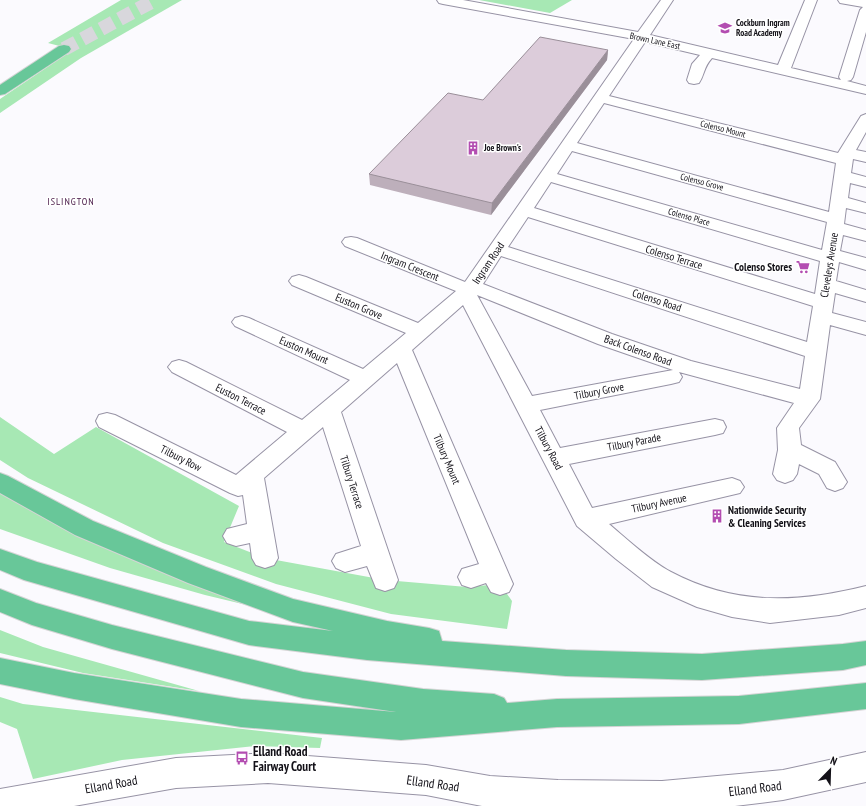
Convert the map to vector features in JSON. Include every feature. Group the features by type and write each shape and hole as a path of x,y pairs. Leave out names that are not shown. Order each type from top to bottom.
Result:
{"highway":[{"path":"0,77 57,47 0,91"},
{"path":"0,482 84,528 197,575 292,610 387,633 566,663"},
{"path":"0,558 32,572 249,633 367,648 566,663 702,667 843,657 866,653"},
{"path":"0,600 32,613 112,637 303,685 423,702 557,713"},
{"path":"0,671 74,686 241,713 401,726 557,713 739,710 866,696"}],"street":[{"name":"Brown Lane East","path":"443,0 642,37 866,90"},
{"name":"Ingram Road","path":"252,476 469,289 667,0"},
{"path":"783,70 811,0"},
{"path":"844,0 866,4"},
{"path":"846,77 866,10"},
{"path":"694,80 705,66 709,53"},
{"name":"Colenso Mount","path":"600,98 845,163"},
{"name":"Cleveleys Avenue","path":"803,406 816,352 845,163 866,119"},
{"name":"Colenso Grove","path":"568,145 837,216"},
{"path":"845,163 866,158"},
{"path":"845,163 866,182"},
{"name":"Colenso Place","path":"547,176 831,256 866,264"},
{"path":"837,216 866,208"},
{"name":"Colenso Terrace","path":"524,210 822,309 866,329"},
{"path":"837,216 866,236"},
{"name":"Ingram Crescent","path":"351,242 469,289"},
{"name":"Colenso Road","path":"497,248 816,352"},
{"name":"Euston Grove","path":"299,281 419,331"},
{"path":"826,284 866,296"},
{"name":"Tilbury Road","path":"469,289 586,519 661,579 697,596 732,606 770,611 839,604 866,597"},
{"name":"Back Colenso Road","path":"469,289 605,339 803,406"},
{"name":"Euston Mount","path":"242,322 365,378"},
{"name":"Tilbury Mount","path":"401,348 488,577"},
{"name":"Euston Terrace","path":"179,367 304,431"},
{"name":"Tilbury Grove","path":"527,405 671,377"},
{"path":"785,474 790,450 788,428 803,406"},
{"name":"Tilbury Terrace","path":"329,410 385,580"},
{"name":"Tilbury Row","path":"107,421 238,487 252,476"},
{"name":"Tilbury Parade","path":"554,458 715,427"},
{"path":"790,450 827,468 835,482"},
{"path":"252,476 265,558"},
{"name":"Tilbury Avenue","path":"586,519 732,487"},
{"path":"236,536 261,531"},
{"path":"345,561 376,554"},
{"name":"Elland Road","path":"0,806 65,792 176,773 268,768 426,780 490,792 558,796 662,797 782,785 866,767"}],"green space":[{"path":"121,0 182,0 81,58 0,113 0,99 71,51 71,49 48,43"},
{"path":"479,0 572,0 550,13"},
{"path":"0,417 54,454 96,427 239,506 224,542 265,558 385,580 467,587 500,584 512,601 507,629 391,614 276,584 163,543 28,478 0,460"},
{"path":"0,489 301,618 205,595 110,568 0,529"},
{"path":"0,630 43,647 199,691 83,673 0,653"},
{"path":"0,697 23,704 322,738 320,748 255,746 122,760 33,779 17,729 0,722"}],"building":[{"name":"Joe Brown's","path":"540,37 608,50 492,203 369,174 448,93 483,100"}],"tunnel":[{"path":"64,49 155,0"}],"place":[{"name":"Cockburn Ingram Road Academy","path":"725,28"},
{"name":"Joe Brown's","path":"473,148"},
{"name":"Colenso Stores","path":"803,267"},
{"name":"Nationwide Security & Cleaning Services","path":"717,516"},
{"name":"Elland Road Fairway Court","path":"242,758"}],"district":[{"name":"ISLINGTON","path":"71,201"}]}
